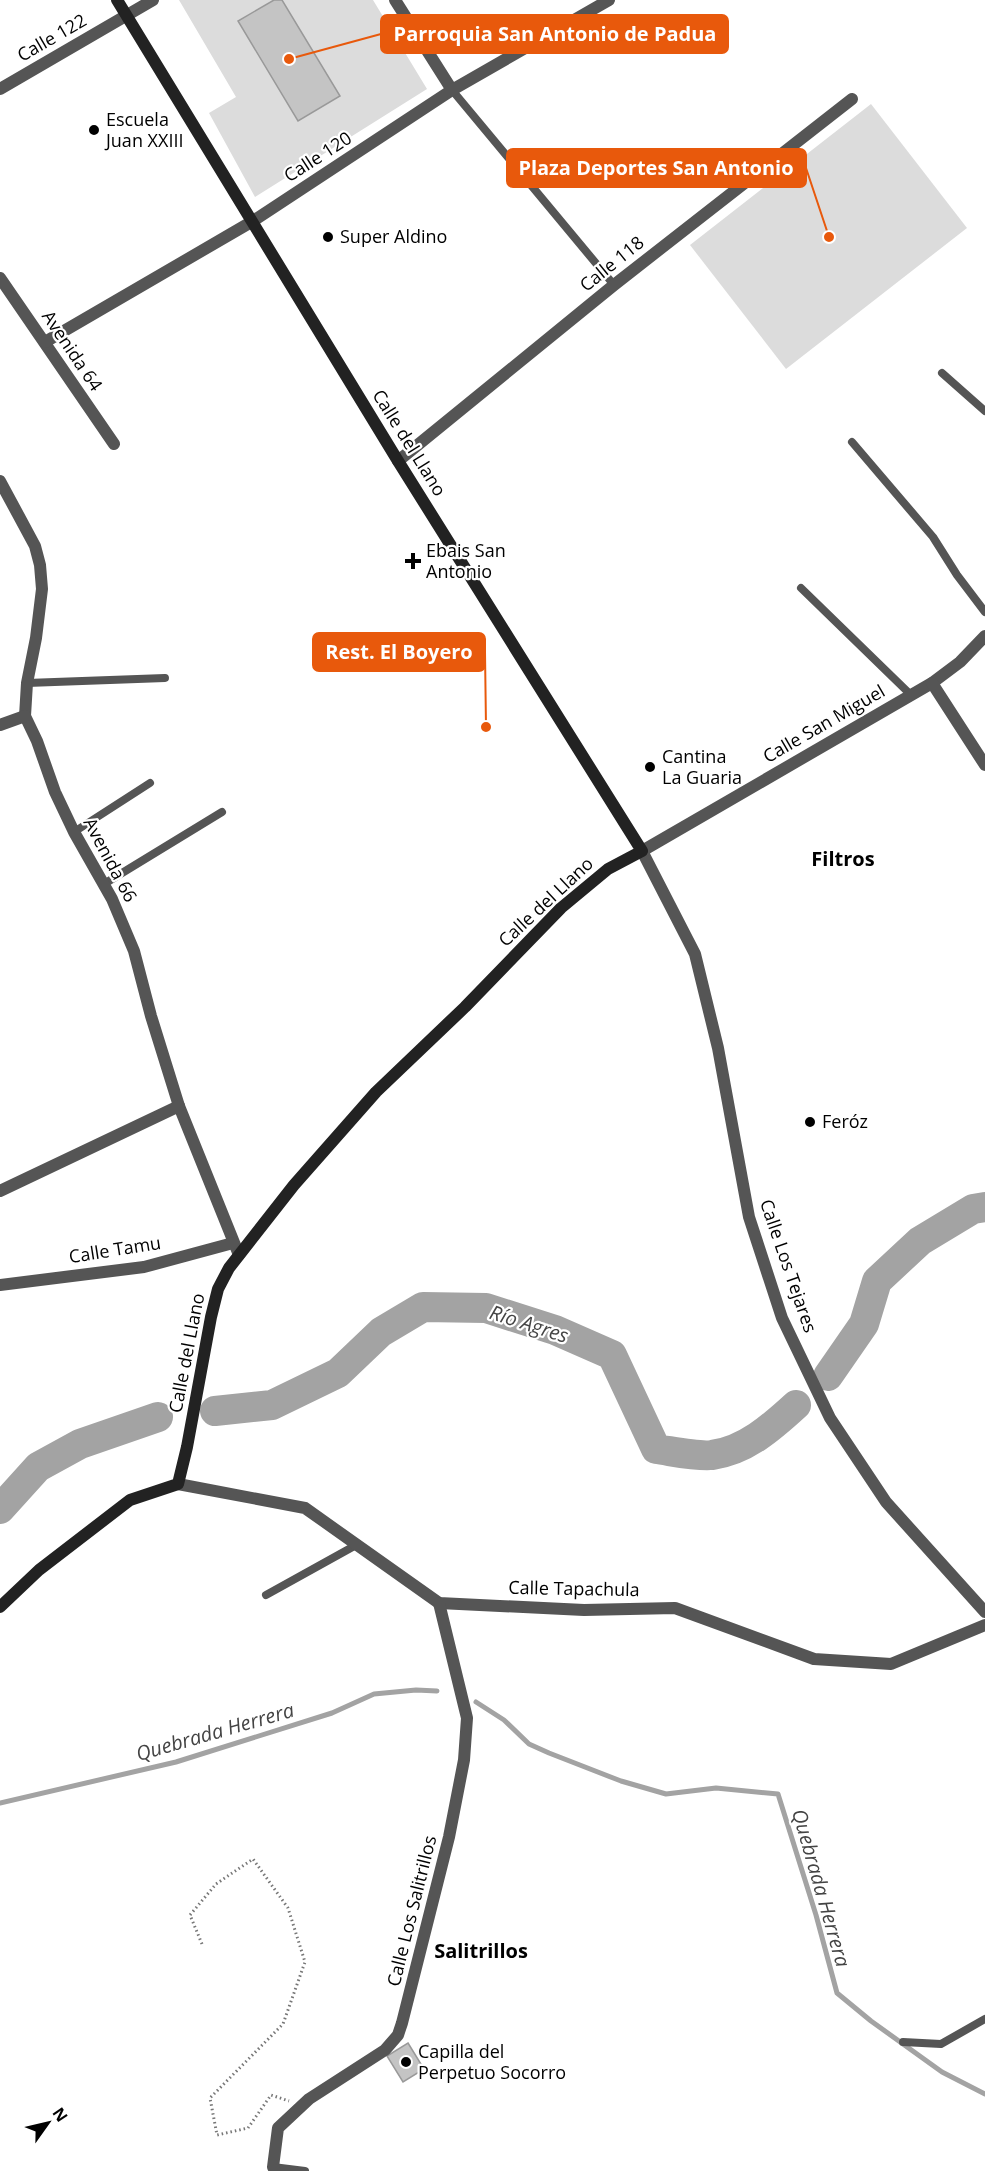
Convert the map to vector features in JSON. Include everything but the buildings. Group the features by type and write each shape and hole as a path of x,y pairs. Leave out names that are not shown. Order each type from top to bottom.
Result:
{"main road":[{"name":"Calle del Llano","path":"117,0 399,461 642,851 608,869 561,908 465,1007 376,1092 294,1185 229,1268 218,1289 178,1484"},
{"path":"0,1607 39,1570 130,1500 178,1484"}],"street":[{"name":"Calle 122","path":"0,89 153,0"},
{"path":"395,0 452,90"},
{"name":"Calle 120","path":"45,342 253,221 452,90 609,0"},
{"name":"Calle 118","path":"399,461 614,285 852,99"},
{"name":"Avenida 64","path":"0,278 114,444"},
{"name":"Avenida 66","path":"0,481 35,546 40,565 42,590 27,683 25,716 37,741 55,792 74,832 105,884 134,951 179,1106 239,1255"},
{"name":"Calle San Miguel","path":"642,851 932,682 960,662 985,636"},
{"path":"932,682 985,765"},
{"path":"0,725 25,716"},
{"name":"Calle Los Tejares","path":"642,851 695,954 718,1048 749,1217 782,1318 830,1418 886,1502 985,1612"},
{"path":"0,1191 179,1106"},
{"name":"Calle Tamu","path":"0,1285 144,1267 233,1243"},
{"path":"178,1484 306,1508 439,1604"},
{"name":"Calle Tapachula","path":"439,1604 584,1610 675,1608 814,1659 891,1664 985,1624"},
{"name":"Calle Los Salitrillos","path":"274,2169 278,2128 309,2099 385,2050 398,2035 402,2023 449,1837 464,1760 467,1718 439,1604"}],"lane":[{"path":"452,90 614,285"},
{"path":"942,373 985,411"},
{"path":"852,442 933,537 957,575 985,612"},
{"path":"801,588 911,695"},
{"path":"27,683 165,678"},
{"path":"74,832 150,783"},
{"path":"105,884 222,812"},
{"path":"266,1595 357,1544"},
{"path":"903,2042 941,2044 985,2019"},
{"path":"274,2169 305,2171"}],"path":[{"path":"202,1944 190,1915 216,1884 253,1859 288,1908 305,1962 283,2024 210,2098 217,2135 248,2128 271,2095 302,2106"}],"shaded area":[{"path":"179,0 373,0 427,89 255,197 209,113 236,97"},
{"path":"871,104 967,228 786,369 690,245"}],"waterway":[{"name":"Río Agres","path":"828,1376 864,1324 877,1281 920,1241 973,1209 985,1207"},
{"name":"Río Agres","path":"215,1411 272,1405 338,1373 381,1332 423,1307 486,1308 555,1330 612,1355 656,1449 700,1455 724,1453 757,1437 796,1405"},
{"name":"Río Agres","path":"0,1509 38,1467 80,1444 158,1417"},
{"name":"Quebrada Herrera","path":"0,1803 176,1762 332,1713 374,1694 416,1690 437,1691"},
{"name":"Quebrada Herrera","path":"476,1702 504,1720 529,1744 621,1781 666,1794 716,1788 778,1794 816,1915 837,1993 871,2021 942,2072 985,2094"}],"place":[{"name":"Parroquia San Antonio de Padua","path":"289,59"},
{"name":"Escuela Juan XXIII","path":"94,130"},
{"name":"Super Aldino","path":"328,237"},
{"name":"Plaza Deportes San Antonio","path":"829,237"},
{"name":"Ebais San Antonio","path":"413,561"},
{"name":"Rest. El Boyero","path":"486,727"},
{"name":"Cantina La Guaria","path":"650,767"},
{"name":"Feróz","path":"810,1122"},
{"name":"Capilla del Perpetuo Socorro","path":"406,2062"}],"district":[{"name":"Filtros","path":"843,859"},
{"name":"Salitrillos","path":"481,1951"}]}
